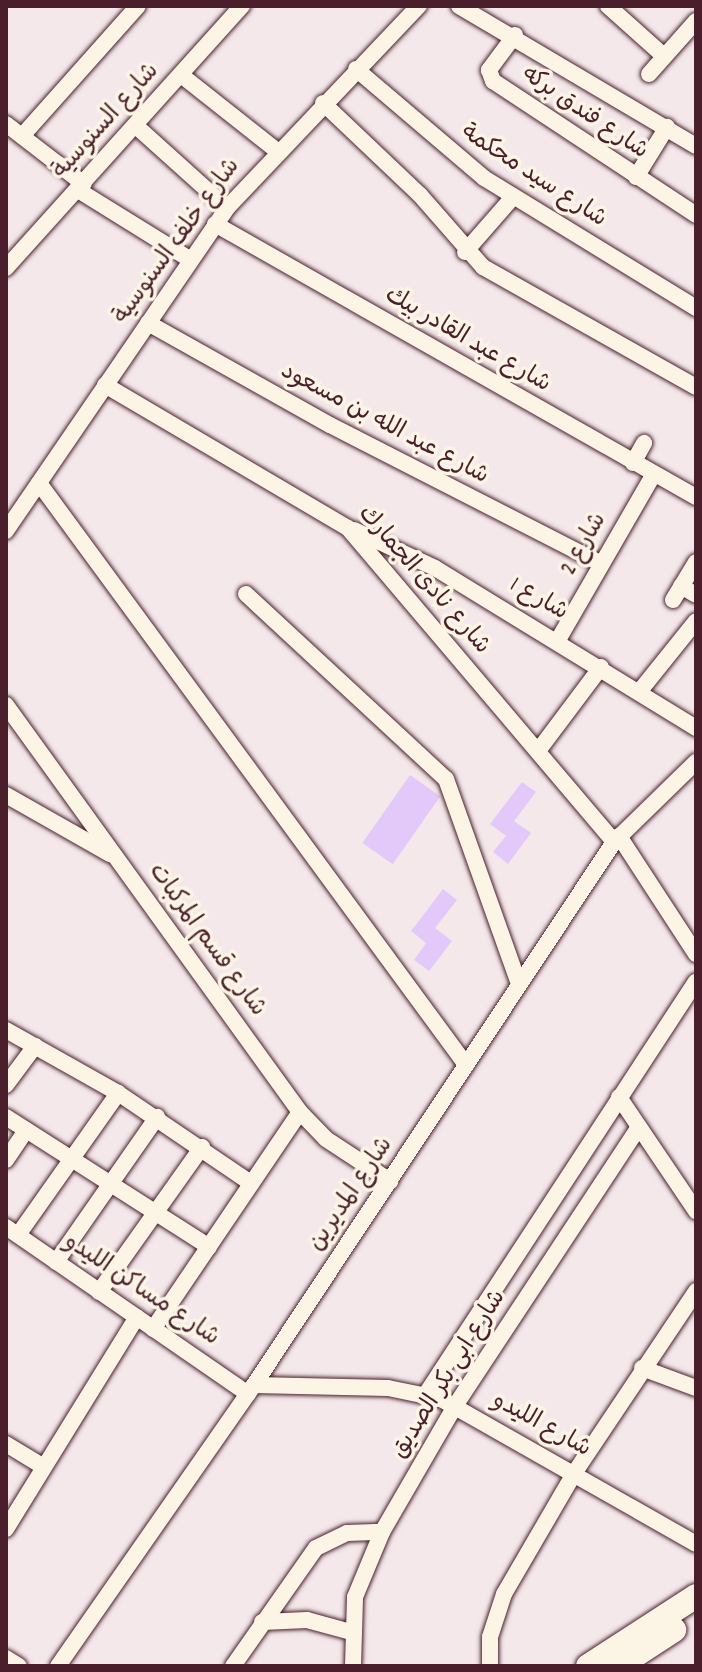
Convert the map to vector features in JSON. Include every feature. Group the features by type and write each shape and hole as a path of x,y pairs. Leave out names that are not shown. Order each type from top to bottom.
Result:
{"street":[{"path":"22,136 138,6"},
{"name":"شارع السنوسية","path":"6,268 242,6"},
{"name":"شارع خلف السنوسية","path":"7,527 227,208 276,150 419,6"},
{"path":"459,6 515,35 696,146"},
{"path":"608,6 664,56"},
{"path":"649,74 696,21"},
{"name":"شارع فندق بركه","path":"515,35 490,78 696,215"},
{"name":"شارع سيد محكمة","path":"356,69 437,142 513,197 696,308"},
{"path":"181,75 276,150"},
{"path":"323,103 429,205 465,252 696,387"},
{"path":"6,124 81,187 191,260"},
{"path":"136,126 227,208"},
{"path":"636,177 667,127"},
{"path":"465,252 513,197"},
{"name":"شارع عبد القادر بيك","path":"215,224 696,497"},
{"name":"شارع عبد الله بن مسعود","path":"148,323 381,452 602,564"},
{"name":"شارع نادى الجمارك","path":"105,385 348,528 617,839 694,944"},
{"path":"633,463 644,443"},
{"name":"شارع 2","path":"558,640 654,474"},
{"path":"39,483 466,1065"},
{"name":"شارع 1","path":"348,528 435,568 558,640 696,728"},
{"path":"684,594 696,562"},
{"path":"246,594 446,779 519,984"},
{"path":"639,692 696,621"},
{"path":"538,751 601,667"},
{"name":"شارع قسم المركبات","path":"6,705 300,1112 326,1139 390,1181"},
{"name":"شارع المديرين","path":"58,1666 251,1389 617,839 694,767"},
{"path":"6,795 115,857"},
{"name":"شارع ابى بكر الصديق","path":"426,1394 696,981"},
{"path":"6,1030 157,1117 251,1183"},
{"path":"6,1085 35,1046"},
{"path":"12,1231 72,1159 118,1093"},
{"path":"619,1097 696,1211"},
{"path":"153,1329 300,1112"},
{"path":"6,1117 209,1247"},
{"path":"56,1262 157,1117"},
{"name":"شارع ابى بكر الصديق","path":"353,1666 351,1632 355,1597 382,1532 455,1406 639,1127"},
{"path":"6,1160 26,1130"},
{"path":"99,1292 202,1147"},
{"name":"شارع مساكن الليدو","path":"12,1231 153,1329 251,1389"},
{"path":"490,1666 495,1615 575,1472 696,1291"},
{"path":"6,1529 137,1317"},
{"path":"642,1368 696,1388"},
{"name":"شارع الليدو","path":"251,1389 426,1394 455,1406 575,1472 696,1544"},
{"path":"6,1444 44,1467"},
{"path":"233,1666 316,1548 347,1533 382,1532"},
{"path":"588,1666 696,1596"},
{"path":"619,1666 696,1616"},
{"path":"262,1622 307,1620 351,1632"},
{"path":"6,1658 19,1666"}],"building":[{"path":"410,775 440,796 393,864 362,843"},
{"path":"522,782 536,792 514,821 531,833 508,864 493,852 506,836 490,824"},
{"path":"443,889 457,900 435,928 452,941 429,971 414,960 426,943 411,931"}]}
